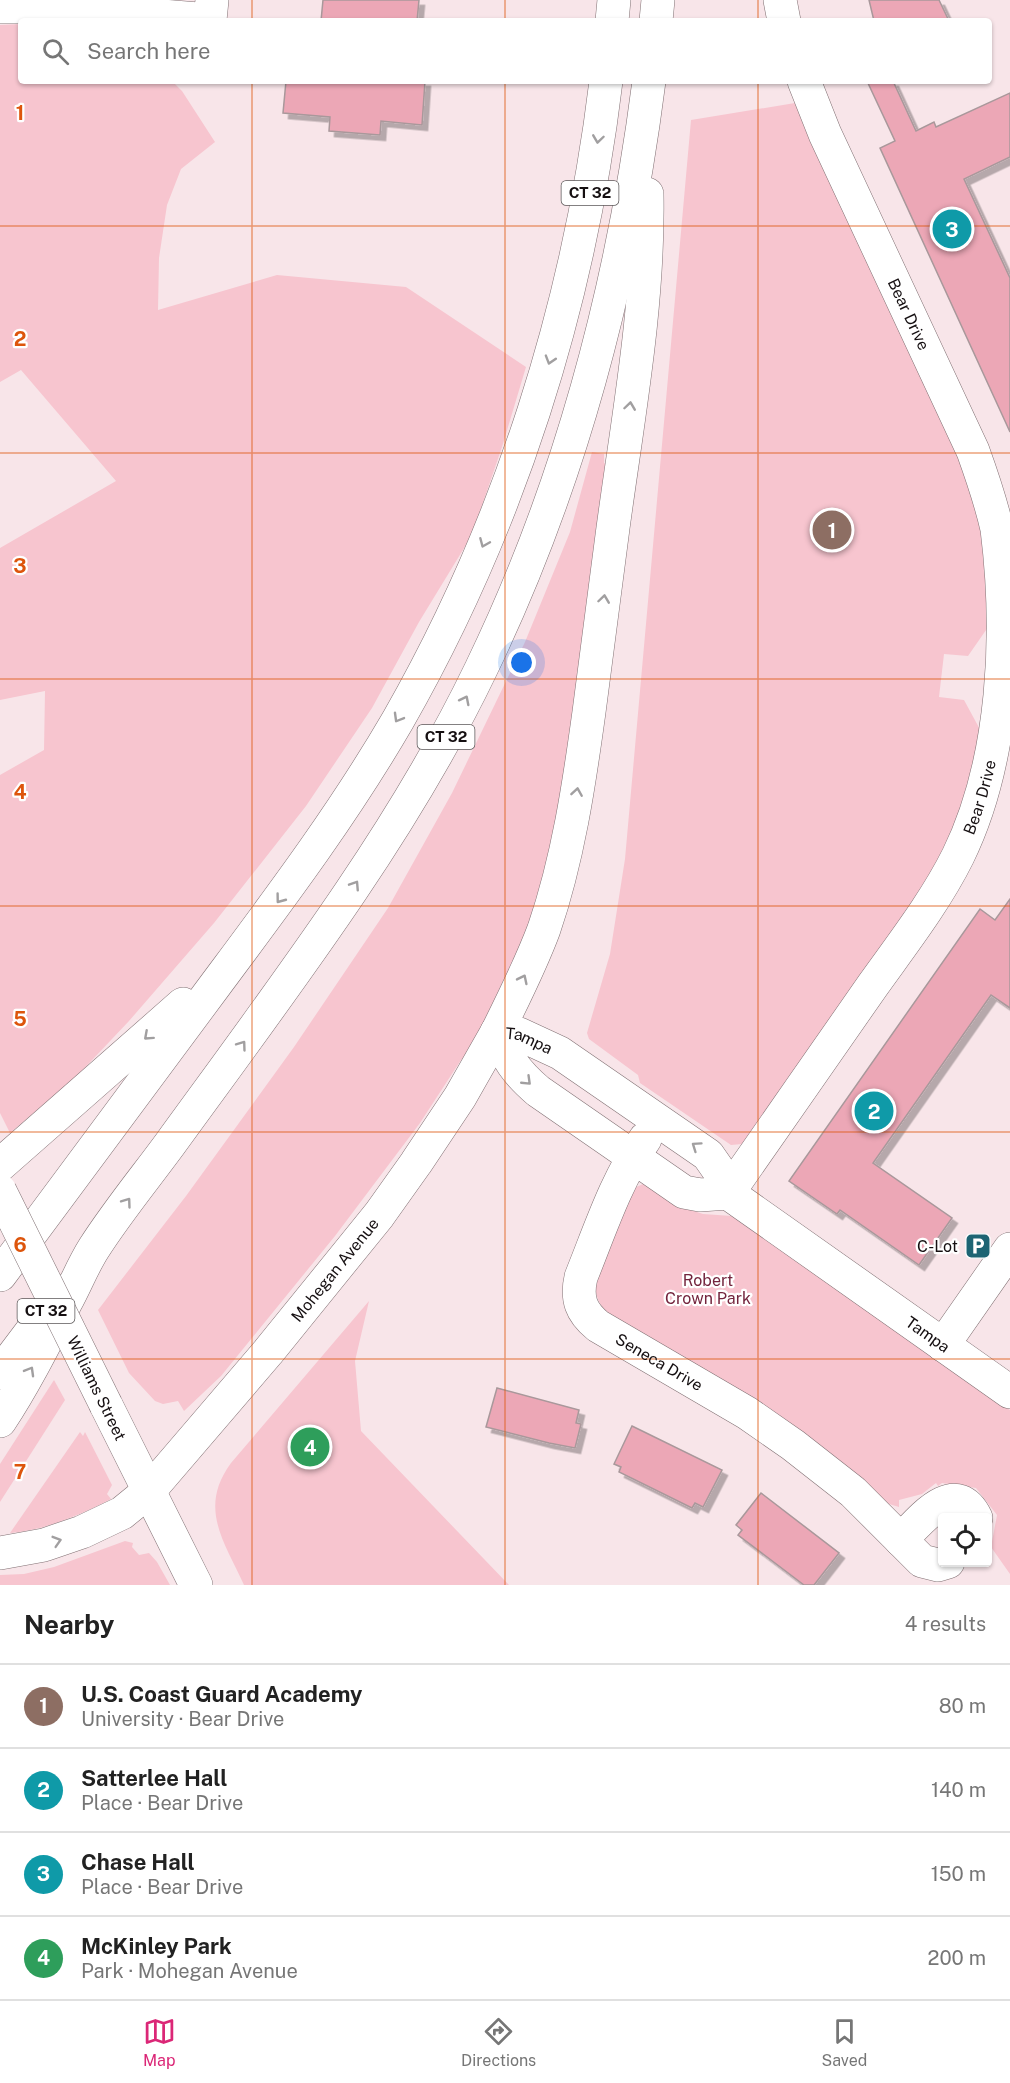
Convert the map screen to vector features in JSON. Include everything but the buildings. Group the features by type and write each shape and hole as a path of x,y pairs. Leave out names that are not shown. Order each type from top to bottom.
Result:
{"main road":[{"path":"210,18 212,0"},
{"path":"612,18 614,0"},
{"path":"656,18 658,0"},
{"path":"780,0 783,18"},
{"path":"0,7 55,7 186,18"},
{"name":"CT 32","path":"0,1275 332,826 378,753 424,671 479,554 511,476 539,394 566,304 586,213 606,84"},
{"name":"CT 32","path":"0,1373 290,980 351,891 417,788 480,671 519,586 541,530 588,389 622,251 649,84"},
{"name":"Bear Drive","path":"728,1193 943,885 971,824 986,780 997,736 1005,671 1007,608 997,529 988,493 973,451 825,134 805,84"},
{"name":"Mohegan Avenue","path":"0,1553 27,1550 76,1535 122,1513 149,1491 275,1344 379,1215 460,1098 497,1032 529,967 544,928 561,870 582,760 644,291 647,245 646,190 639,150"},
{"path":"0,1165 238,955"},
{"name":"Tampa","path":"728,1193 724,1178 708,1155 560,1053 519,1034 497,1032 507,1057 521,1076 538,1091 684,1192 700,1195 728,1193 1010,1392"},
{"name":"Seneca Drive","path":"658,1121 633,1156 615,1192 581,1277 579,1300 582,1310 598,1326 747,1413 793,1445 853,1492 922,1561 938,1565"},
{"name":"Williams Street","path":"0,1191 196,1585"},
{"path":"943,1345 1010,1249"},
{"path":"0,1421 39,1354 93,1250"},
{"path":"901,1540 936,1506 944,1502 962,1503 973,1513"}],"green space":[{"path":"18,24 18,84 175,84 215,142 181,169 167,205 159,258 158,310 277,275 406,287 526,367 472,535 419,622 372,708 306,806 214,923 129,1021 77,1076 10,1133 0,1113 0,775 44,750 45,691 0,700 0,548 116,481 21,370 0,382 0,25"},
{"path":"795,103 805,129 900,326 963,466 981,523 993,620 968,656 944,654 939,697 964,700 983,735 954,831 928,880 751,1137 742,1144 731,1145 640,1083 638,1075 589,1039 587,1033 610,954 625,859 691,120"},
{"path":"592,452 604,454 604,463 613,465 555,873 472,1051 461,1060 420,1123 335,1236 221,1376 184,1411 178,1401 163,1404 155,1401 129,1373 98,1310 186,1196 294,1047 388,908 452,793 525,642 570,532"},
{"name":"Robert Crown Park","path":"643,1184 694,1211 703,1214 732,1216 1010,1410 1010,1574 992,1548 997,1515 976,1488 942,1483 938,1486 936,1483 922,1494 899,1500 899,1507 889,1504 611,1317 599,1301 596,1282 634,1188"},
{"path":"369,1301 355,1361 361,1431 509,1585 244,1585 222,1539 218,1524 215,1510 216,1495 221,1479 231,1463"},
{"path":"54,1380 65,1400 0,1502 0,1464"},
{"path":"80,1432 83,1436 85,1432 112,1485 107,1494 111,1499 62,1521 36,1529 10,1533"},
{"path":"125,1541 133,1543 132,1547 139,1555 149,1553 170,1585 0,1585 0,1575 24,1574 54,1567"}],"place":[{"name":"Chase Hall","path":"952,229"},
{"name":"U.S. Coast Guard Academy","path":"832,530"},
{"name":"Satterlee Hall","path":"874,1111"},
{"name":"C-Lot","path":"978,1246"},
{"name":"McKinley Park","path":"310,1447"}]}
